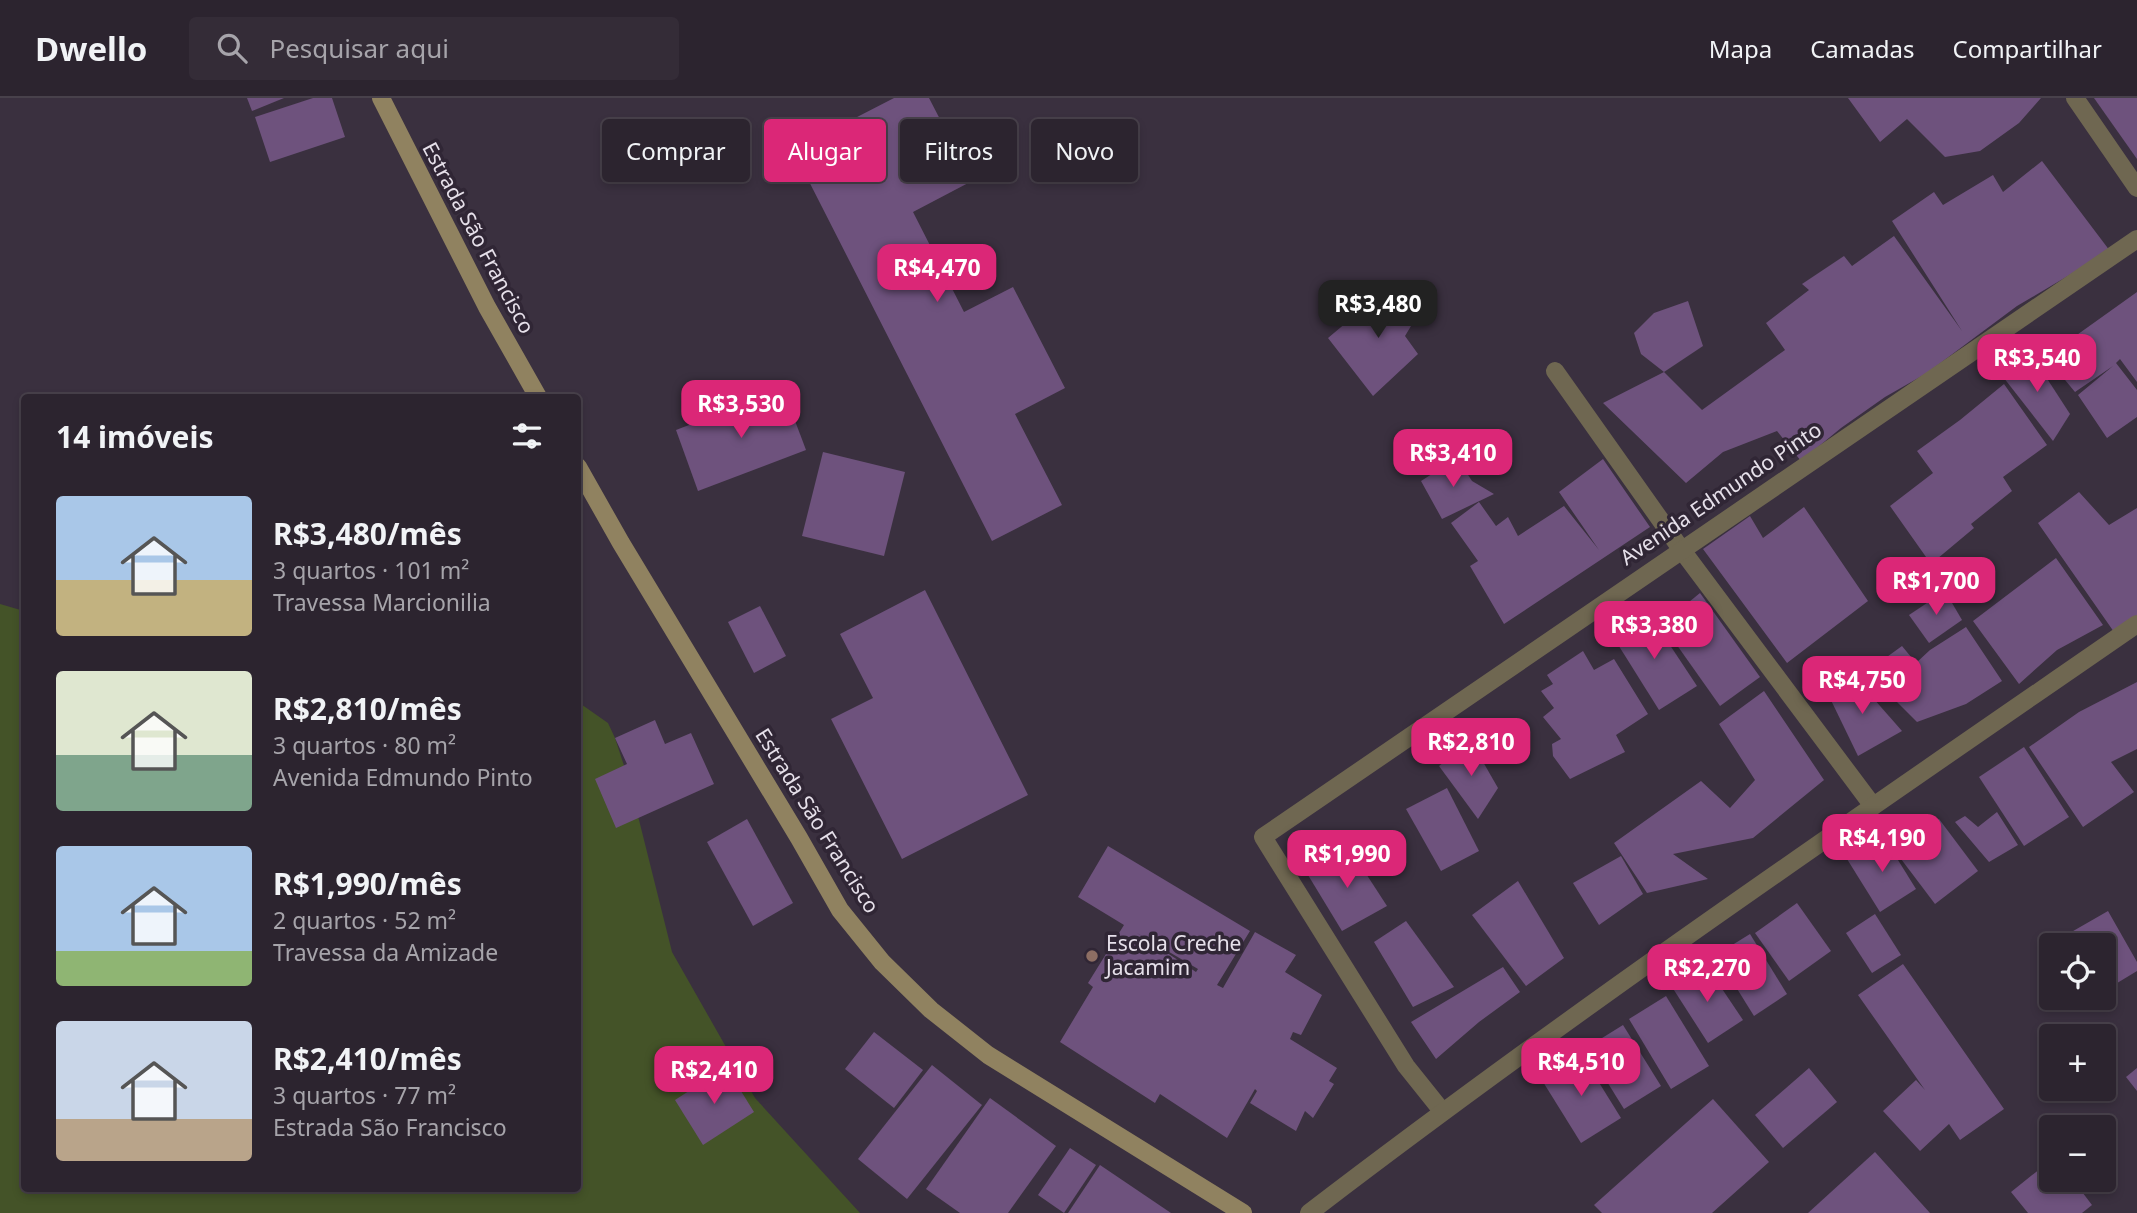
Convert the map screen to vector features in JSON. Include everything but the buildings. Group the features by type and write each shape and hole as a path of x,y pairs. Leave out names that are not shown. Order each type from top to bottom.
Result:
{"street":[{"name":"Estrada São Francisco","path":"381,98 487,307 536,394"},
{"path":"2075,98 2137,188"},
{"name":"Avenida Edmundo Pinto","path":"1442,1111 1406,1066 1263,837 2137,239"},
{"path":"1555,371 1681,549 1873,806"},
{"name":"Estrada São Francisco","path":"581,472 840,910 882,961 931,1010 988,1055 1243,1213"},
{"path":"1309,1213 1442,1111 1873,806 2137,624"}],"green space":[{"path":"0,604 21,610 21,1192 581,1192 581,704 608,723 615,738 630,784 672,952 755,1098 860,1213 0,1213"}],"place":[{"name":"Escola Creche Jacamim","path":"1092,956"}]}
